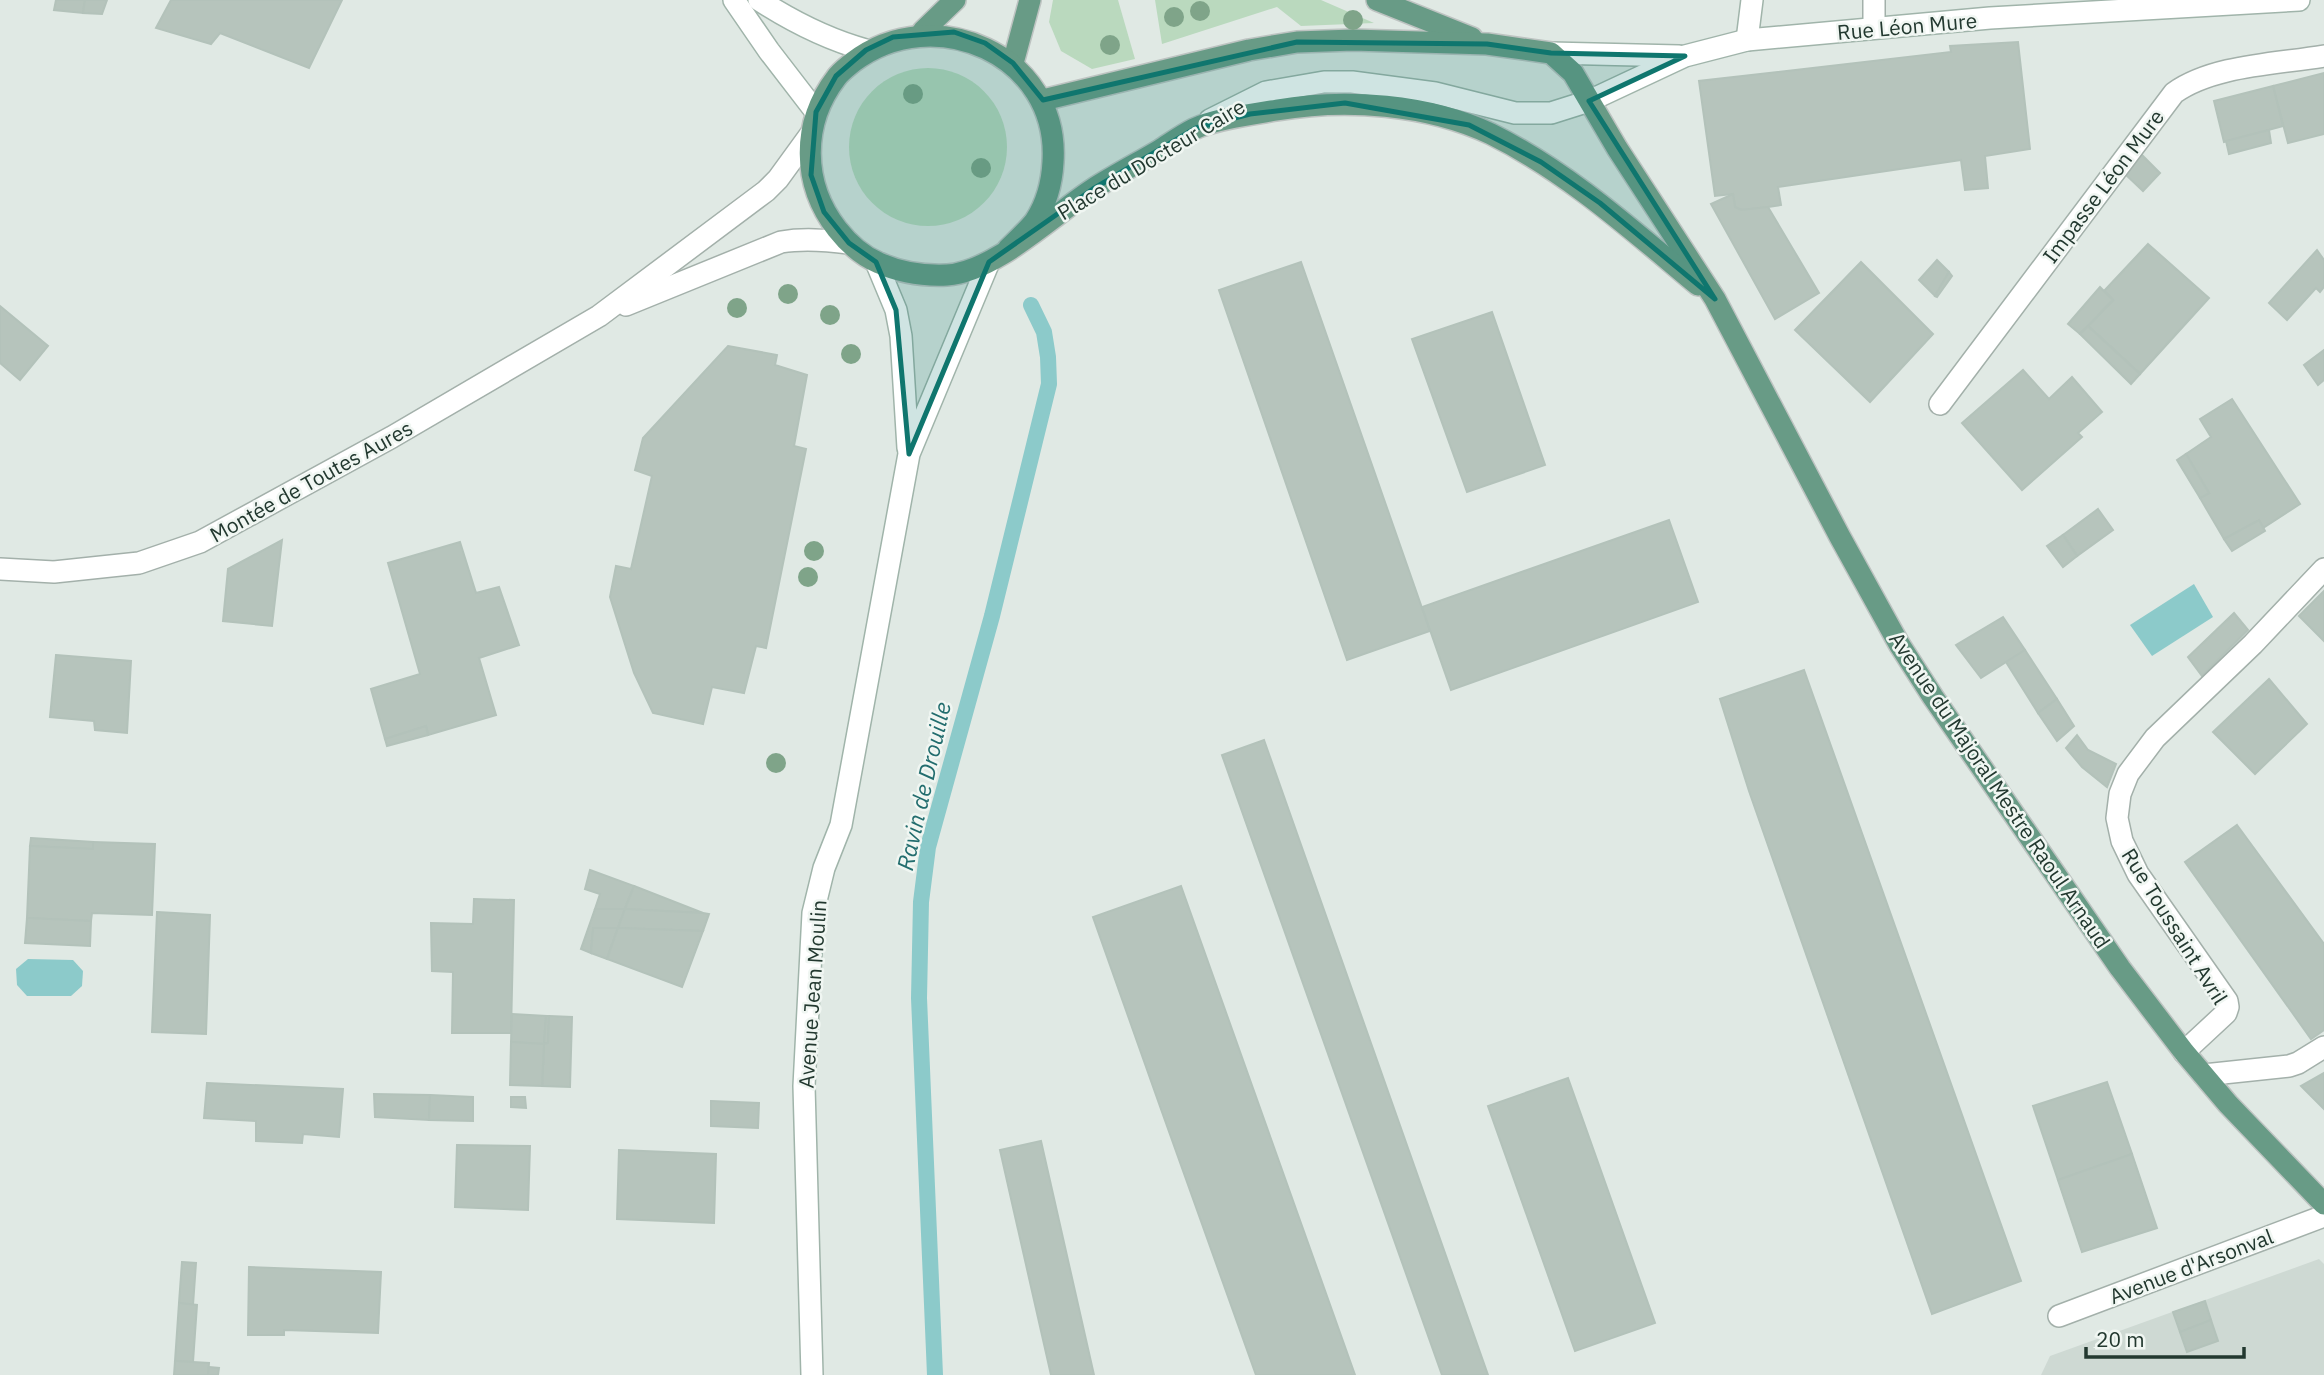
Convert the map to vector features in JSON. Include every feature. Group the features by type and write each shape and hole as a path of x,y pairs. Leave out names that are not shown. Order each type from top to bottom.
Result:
{"main road":[{"path":"923,31 955,0"},
{"path":"1377,0 1487,44"},
{"path":"1013,63 1028,7"},
{"name":"Place du Docteur Caire","path":"1008,250 1036,219 1052,181 1054,140 1043,100 1029,79 1013,63 985,43 954,32 923,31 893,37 866,50 836,76 816,111 810,135 811,175 824,212 849,243 876,262 913,275 953,275 989,262 1008,250 1093,189 1196,128"},
{"path":"1043,100 1249,50 1297,42 1353,40 1487,44 1551,53 1573,73 1590,101"},
{"name":"Avenue du Majoral Mestre Raoul Arnaud","path":"1590,101 1715,299 1899,644 2027,836 2120,968 2184,1052 2236,1112 2324,1204"},
{"name":"Avenue du Majoral Mestre Raoul Arnaud","path":"1196,128 1273,110 1345,103 1410,111 1469,125 1541,162 1590,197 1715,299"}],"street":[{"path":"734,0 769,51 816,111"},
{"path":"759,0 820,35 866,50"},
{"path":"1747,40 1752,0"},
{"path":"1874,0 1874,28"},
{"name":"Rue Léon Mure","path":"1685,56 1747,40 1874,28 1990,18 2299,0"},
{"path":"1551,53 1685,56"},
{"name":"Place du Docteur Caire","path":"1196,128 1245,100 1266,92 1324,82 1352,82 1435,93 1529,115 1551,113 1590,101 1685,56"},
{"name":"Impasse Léon Mure","path":"1940,404 2174,93 2193,81 2217,73 2324,56"},
{"name":"Montée de Toutes Aures","path":"0,569 54,572 139,563 201,542 392,437 599,316 766,191 810,135"},
{"name":"Montée de Toutes Aures","path":"599,316 781,242 822,239 849,243"},
{"name":"Avenue Jean Moulin","path":"876,262 896,310 901,336 909,454"},
{"name":"Avenue Jean Moulin","path":"813,1375 804,1096 813,913 824,868 841,825 909,454 989,262"},
{"name":"Rue Toussaint Avril","path":"2184,1052 2226,1013 2227,1001 2138,874 2122,841 2117,818 2120,794 2128,774 2155,738 2253,644 2324,569"},
{"path":"2204,1075 2280,1068 2298,1063 2324,1047"},
{"name":"Avenue d'Arsonval","path":"2059,1316 2324,1216"}],"highlighted area":[{"path":"954,32 985,43 1013,63 1043,100 1297,42 1487,44 1551,53 1685,56 1589,101 1715,299 1600,203 1541,162 1469,125 1345,103 1250,114 1196,128 1093,189 989,262 909,454 896,310 876,262 849,243 824,212 811,175 816,112 836,76 866,50 893,37"}],"shaded area":[{"path":"2319,1259 2324,1264 2324,1375 2041,1375 2050,1356"}],"green space":[{"path":"1053,0 1118,0 1135,59 1092,69 1061,51 1049,22"},
{"path":"1155,0 1321,0 1374,23 1301,26 1277,7 1162,44"},
{"path":"928,68 958,74 984,91 1001,117 1007,147 1001,177 984,203 958,220 928,226 898,220 872,203 855,177 849,147 855,117 872,91 898,74"}],"water":[{"path":"2194,584 2213,617 2152,656 2130,625"},
{"path":"28,959 73,960 83,971 82,986 71,996 27,996 17,985 16,969"}],"building":[{"path":"56,0 85,0 83,13 54,10"},
{"path":"85,0 107,0 102,14 83,13"},
{"path":"171,0 342,0 309,68 220,33 211,44 156,28"},
{"path":"2018,42 2030,149 1985,156 1988,188 1965,190 1961,160 1778,187 1781,205 1768,207 1741,210 1735,207 1733,194 1715,196 1699,81 1951,52 1950,46"},
{"path":"2324,73 2324,134 2288,143 2273,86"},
{"path":"2273,86 2283,126 2224,142 2214,101"},
{"path":"2269,130 2271,143 2229,154 2226,141"},
{"path":"2142,155 2160,173 2143,191 2124,173"},
{"path":"1733,194 1735,207 1741,210 1768,207 1819,293 1775,319 1711,204"},
{"path":"2148,244 2209,298 2140,374 2088,326 2113,300 2104,291"},
{"path":"2317,250 2324,260 2324,287 2320,292 2316,288 2287,320 2269,303"},
{"path":"1937,260 1949,272 1935,296 1919,280"},
{"path":"1301,262 1430,631 1347,660 1219,290"},
{"path":"1861,262 1933,334 1870,402 1795,330"},
{"path":"1949,272 1952,276 1937,297 1935,296"},
{"path":"2100,287 2113,300 2080,334 2068,324"},
{"path":"0,306 48,346 20,380 0,363"},
{"path":"1492,312 1545,465 1467,492 1412,339"},
{"path":"2088,326 2140,374 2131,384 2080,334"},
{"path":"728,346 777,355 775,365 807,375 794,446 806,449 766,648 756,646 744,693 712,687 703,724 653,713 634,673 610,597 616,566 631,569 652,476 635,470 643,438"},
{"path":"2324,350 2324,380 2318,385 2304,365"},
{"path":"2023,370 2049,399 2072,377 2102,412 2078,433 2082,437 2022,490 1962,423"},
{"path":"2232,399 2300,504 2263,528 2259,520 2224,539 2200,498 2209,493 2186,454 2211,437 2200,419"},
{"path":"2186,454 2209,493 2200,498 2177,460"},
{"path":"2098,509 2113,530 2077,556 2063,535"},
{"path":"1669,520 1698,602 1451,690 1422,607"},
{"path":"2259,520 2265,531 2232,551 2224,539"},
{"path":"2063,535 2077,556 2063,567 2047,546"},
{"path":"282,540 272,626 223,621 228,569"},
{"path":"460,542 476,593 499,587 519,645 479,658 496,715 428,735 426,726 385,739 371,689 420,674 388,563"},
{"path":"2324,591 2324,641 2299,616"},
{"path":"2234,613 2248,630 2202,676 2188,657"},
{"path":"2003,617 2025,650 1981,678 1956,645"},
{"path":"2025,650 2057,699 2038,713 2006,662"},
{"path":"56,655 131,661 127,733 95,730 94,721 50,717"},
{"path":"1804,670 2021,1281 1932,1314 1749,791 1720,699"},
{"path":"2269,679 2307,724 2255,774 2213,732"},
{"path":"2057,699 2074,726 2057,741 2038,713"},
{"path":"426,726 428,735 387,746 385,739"},
{"path":"2077,735 2088,750 2116,764 2107,787 2082,767 2066,748"},
{"path":"1264,740 1488,1375 1442,1375 1222,755"},
{"path":"2237,825 2324,944 2324,1030 2311,1039 2185,862"},
{"path":"31,838 93,842 93,849 30,846"},
{"path":"93,842 155,844 152,915 92,913 91,921 27,918 30,846 93,849"},
{"path":"590,870 634,886 625,909 595,909 600,894 585,889"},
{"path":"634,886 703,913 625,909"},
{"path":"1181,886 1355,1375 1256,1375 1162,1112 1093,917"},
{"path":"474,899 514,900 511,1033 452,1033 453,972 432,971 431,923 473,924"},
{"path":"595,909 625,909 618,928 593,928 591,953 581,949"},
{"path":"625,909 709,914 703,931 618,928"},
{"path":"157,912 210,915 206,1034 152,1032"},
{"path":"27,918 91,921 90,946 25,943"},
{"path":"593,928 618,928 607,959 591,953"},
{"path":"618,928 703,931 682,987 607,959"},
{"path":"512,1014 546,1016 544,1044 511,1042"},
{"path":"546,1016 549,1016 548,1043 544,1044"},
{"path":"549,1016 572,1017 570,1087 542,1086 544,1044 548,1043"},
{"path":"511,1042 544,1044 542,1086 510,1085"},
{"path":"2324,1073 2324,1109 2301,1086"},
{"path":"1568,1078 1655,1323 1575,1351 1488,1106"},
{"path":"2107,1082 2132,1154 2058,1180 2033,1106"},
{"path":"207,1083 343,1089 339,1137 303,1134 302,1143 256,1141 256,1121 204,1118"},
{"path":"374,1094 430,1095 429,1120 375,1117"},
{"path":"430,1095 473,1097 473,1121 429,1120"},
{"path":"511,1097 525,1097 526,1108 511,1107"},
{"path":"711,1101 759,1103 758,1128 711,1126"},
{"path":"1041,1141 1094,1375 1051,1375 1000,1150"},
{"path":"457,1145 530,1146 528,1210 455,1207"},
{"path":"619,1150 716,1154 714,1223 617,1219"},
{"path":"2132,1154 2157,1228 2082,1252 2058,1180"},
{"path":"182,1262 196,1263 193,1305 179,1303"},
{"path":"249,1267 381,1272 378,1333 284,1330 284,1335 248,1335"},
{"path":"2205,1301 2211,1320 2180,1332 2173,1312"},
{"path":"179,1303 197,1305 193,1362 175,1361"},
{"path":"2211,1320 2218,1341 2187,1352 2180,1332"},
{"path":"175,1361 209,1363 208,1375 174,1375"},
{"path":"209,1367 219,1368 218,1375 208,1375"}],"waterway":[{"name":"Ravin de Drouille","path":"935,1375 919,998 921,902 928,847 992,616 1049,384 1044,332 1031,305"}]}
